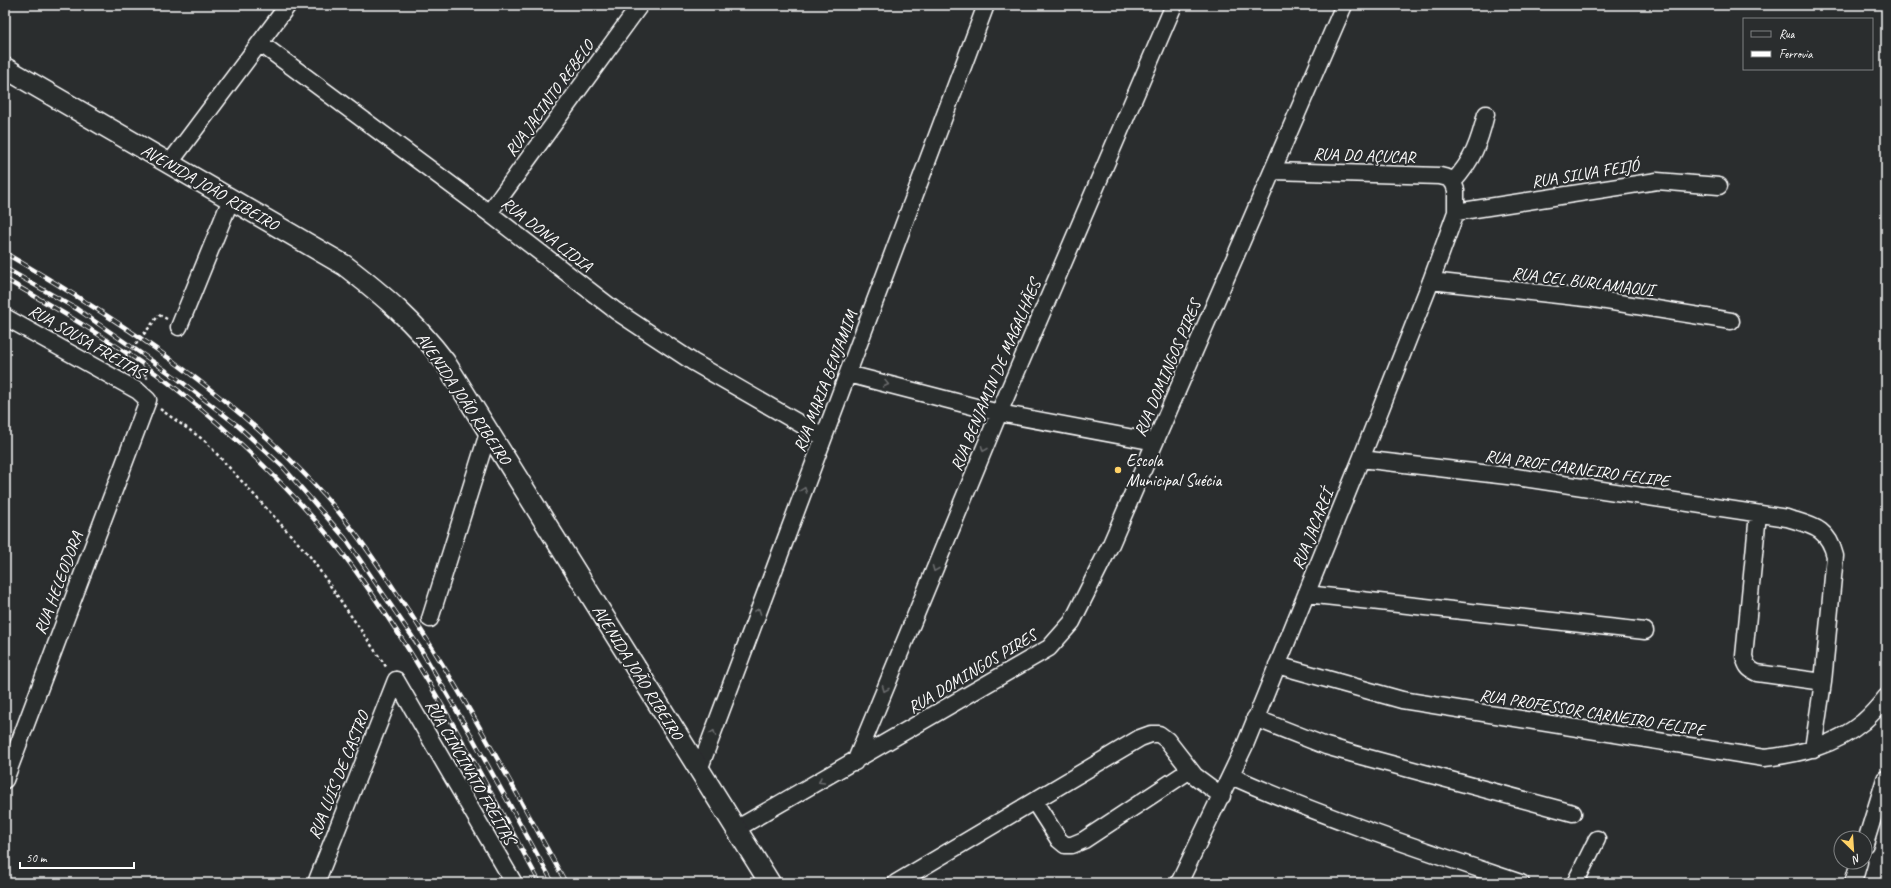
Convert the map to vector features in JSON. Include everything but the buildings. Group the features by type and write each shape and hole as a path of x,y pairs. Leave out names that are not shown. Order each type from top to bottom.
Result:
{"main road":[{"name":"AVENIDA JOÃO RIBEIRO","path":"5,68 344,265 400,310 415,325 444,362 770,883"}],"street":[{"path":"169,164 288,5"},
{"name":"RUA JACINTO REBELO","path":"489,213 640,5"},
{"name":"RUA MARIA BENJAMIM","path":"699,770 986,5"},
{"name":"RUA BENJAMIN DE MAGALHÃES","path":"855,762 999,412 1174,5"},
{"name":"RUA DOMINGOS PIRES","path":"736,829 855,762 1049,648 1072,622 1111,544 1344,5"},
{"name":"RUA DONA LIDIA","path":"260,43 489,213 616,311 706,370 823,437"},
{"path":"1453,182 1465,168 1475,152 1486,114"},
{"name":"RUA DO AÇUCAR","path":"1273,171 1440,176 1448,178 1453,182"},
{"name":"RUA SILVA FEIJÓ","path":"1456,212 1656,181 1720,186"},
{"name":"RUA JACAREÍ","path":"1179,883 1231,776 1361,459 1431,281 1456,212 1456,190 1453,182"},
{"path":"180,327 231,199"},
{"name":"RUA CEL BURLAMAQUI","path":"1431,281 1594,299 1731,321"},
{"name":"RUA SOUSA FREITAS","path":"5,317 138,391 148,400"},
{"path":"848,374 999,412 1155,442"},
{"name":"RUA HELEODORA","path":"5,780 148,400"},
{"path":"430,619 488,433"},
{"name":"RUA PROF CARNEIRO FELIPE","path":"1361,459 1516,477 1787,518 1816,528 1826,535 1832,544 1835,556 1823,682 1813,749"},
{"path":"1758,514 1744,656 1746,664 1750,670 1757,674 1823,682"},
{"path":"1306,594 1646,631"},
{"name":"RUA PROFESSOR CARNEIRO FELIPE","path":"1277,665 1402,700 1736,755 1764,758 1789,755 1813,749 1843,736 1864,721 1886,698"},
{"name":"RUA LUÍS DE CASTRO","path":"316,883 396,680"},
{"name":"RUA CINCINATO FREITAS","path":"396,680 514,883"},
{"path":"1255,718 1326,746 1573,813"},
{"path":"896,883 1140,738 1151,734 1159,734 1167,740 1190,770 1222,796"},
{"path":"1034,802 1059,840 1065,845 1072,845 1084,840 1190,770"},
{"path":"1231,776 1284,799 1394,840 1521,883"},
{"path":"1869,830 1885,779"},
{"path":"1575,883 1597,839"},
{"path":"1853,883 1857,870"}],"path":[{"path":"125,358 159,315"},
{"path":"148,400 205,441 309,555 396,680"}],"railway":[{"path":"5,253 91,305 133,333 214,392 289,459 324,495 344,518 371,555 442,663 505,772 566,883"},
{"path":"5,268 77,309 178,379 237,425 282,466 345,538 420,648 471,735 553,883"},
{"path":"5,279 116,346 179,391 222,427 264,466 322,528 369,589 422,671 540,883"}],"place":[{"name":"Escola Municipal Suécia","path":"1118,470"}]}
